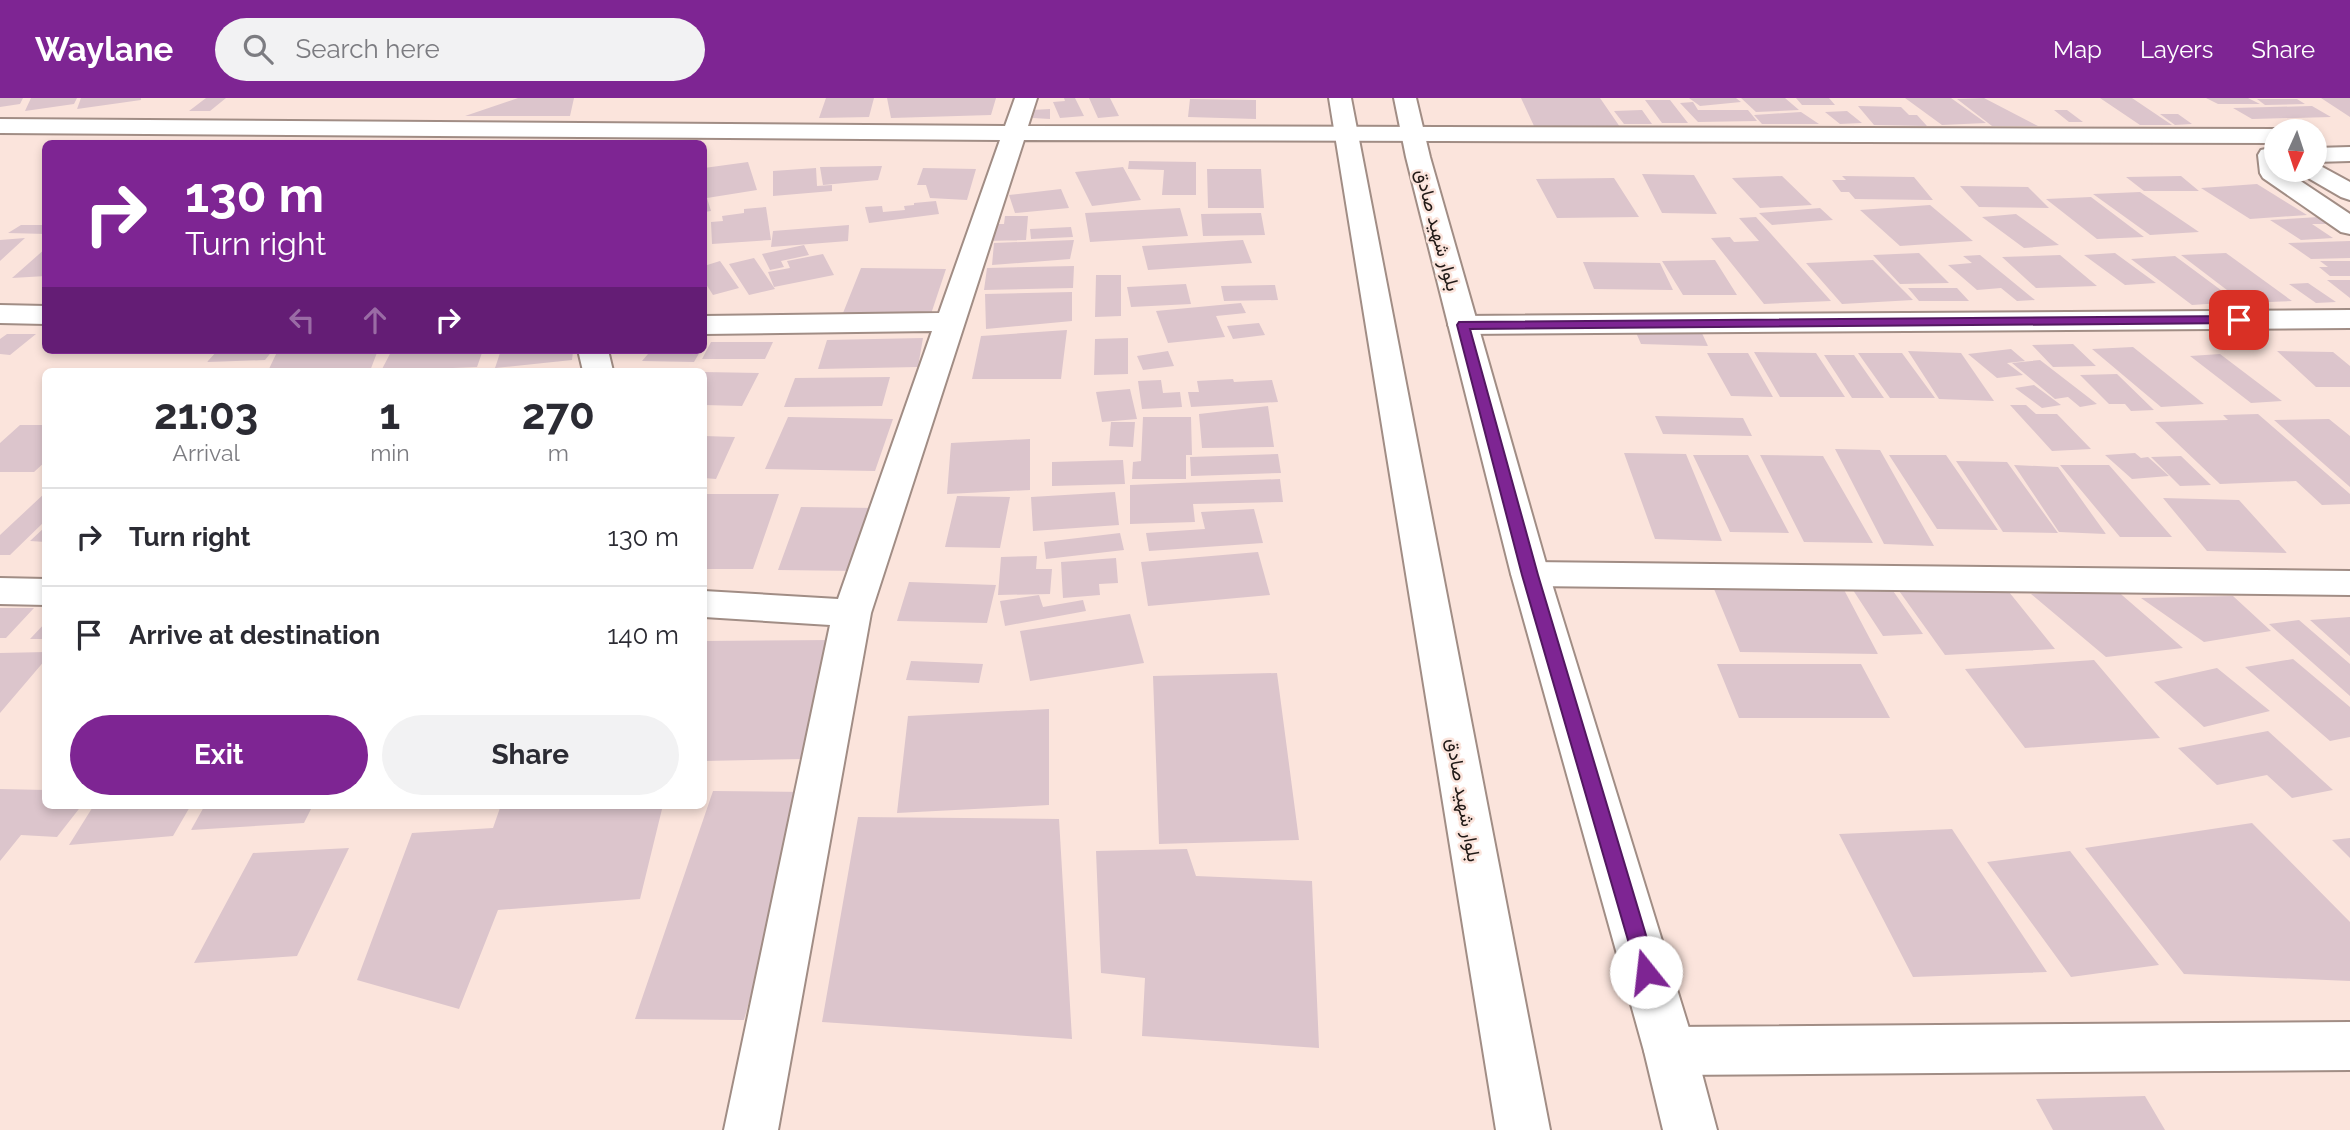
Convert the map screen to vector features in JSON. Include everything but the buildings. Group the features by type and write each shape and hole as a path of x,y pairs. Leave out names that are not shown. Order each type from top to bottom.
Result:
{"street":[{"name":"بلوار شهید صادق","path":"1340,98 1523,1130"},
{"name":"بلوار شهید صادق","path":"1405,98 1415,146 1530,575 1670,1051 1690,1130"},
{"path":"0,126 337,118 1016,128 1348,146 2264,151"},
{"path":"707,152 1016,128"},
{"path":"751,1130 852,613 1016,128"},
{"path":"2328,135 2350,135"},
{"path":"1415,146 2242,136 2264,146"},
{"path":"0,147 42,147"},
{"path":"2328,155 2350,155"},
{"path":"2328,179 2350,192"},
{"path":"2285,182 2350,226"},
{"path":"0,314 42,315"},
{"path":"1463,325 2350,320"},
{"path":"707,326 952,322"},
{"path":"1530,575 2350,583"},
{"path":"0,592 42,592"},
{"path":"707,604 852,613"},
{"path":"1670,1051 2350,1046"}],"route":[{"path":"1646,972 1530,575 1463,325 2239,320"}]}
